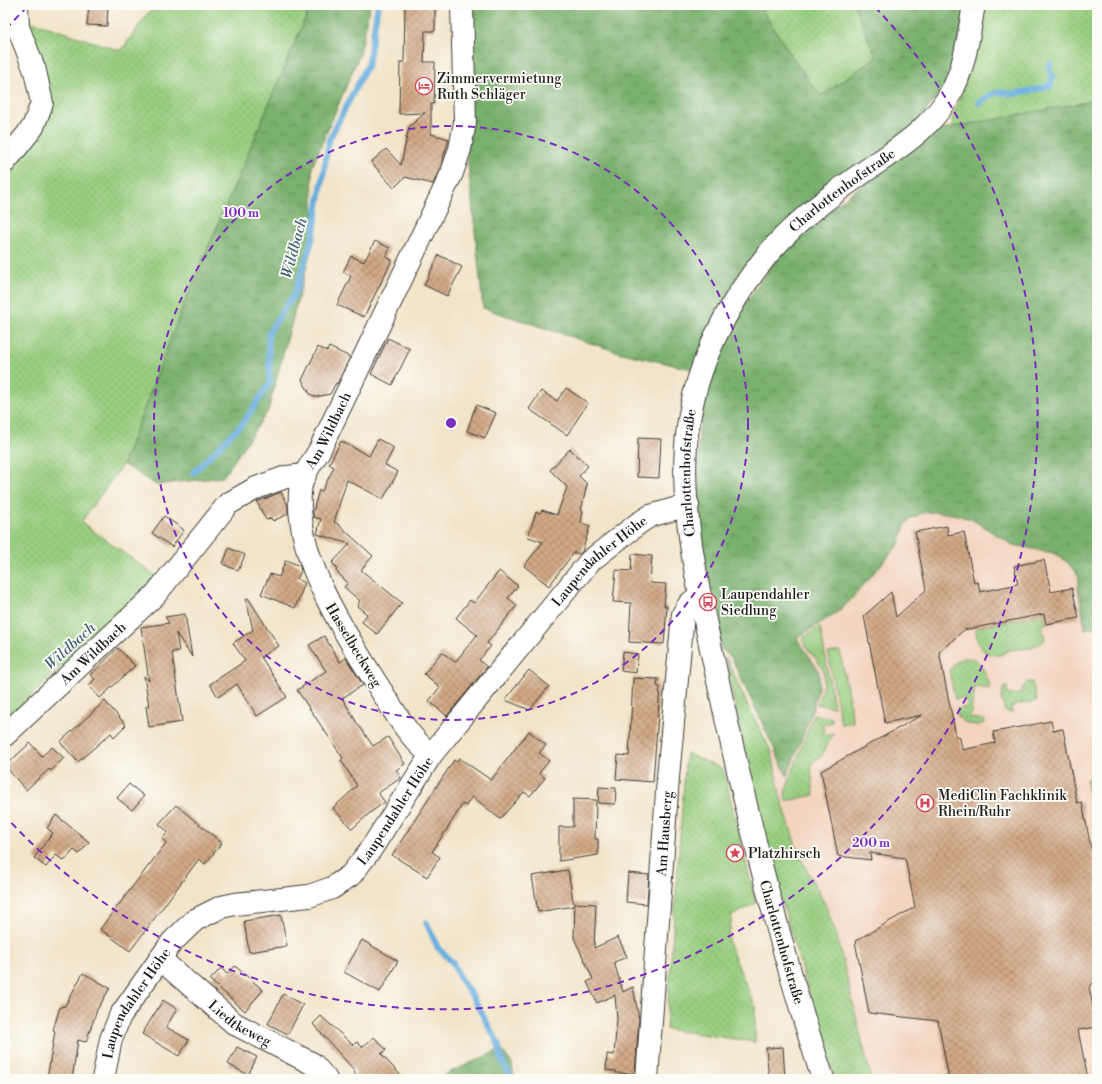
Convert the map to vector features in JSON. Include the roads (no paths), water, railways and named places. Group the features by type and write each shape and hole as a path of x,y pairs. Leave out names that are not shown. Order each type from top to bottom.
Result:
{"street":[{"path":"5,162 34,127 42,103 34,71 18,26 17,5"},
{"name":"Am Wildbach","path":"5,735 155,595 228,504 256,488 286,477 305,475 319,452 452,173 460,149 465,122 462,5"},
{"name":"Charlottenhofstraße","path":"823,1079 778,930 755,844 736,766 700,596 692,554 688,505 686,452 688,428 692,404 700,375 711,348 727,316 748,282 768,254 802,220 852,180 915,136 936,116 950,94 959,74 974,5"},
{"name":"Hasselbeckweg","path":"305,475 300,492 301,527 305,543 330,608 409,736 431,755"},
{"name":"Laupendahler Höhe","path":"103,1079 111,1039 120,1016 172,942 184,929 207,913 235,904 308,896 342,883 361,864 431,755 590,562 650,516 688,505"},
{"name":"Am Hausberg","path":"647,1079 668,777 683,614 690,603 700,596"},
{"name":"Liedtkeweg","path":"160,959 235,1024 313,1064 326,1079"}],"waterway":[{"name":"Wildbach","path":"193,473 243,423 270,383 268,334 295,293 313,237 329,140 368,64 378,5"},
{"path":"979,103 990,95 1000,92 1014,94 1050,86 1053,77 1048,68 1050,64"},
{"path":"426,922 438,948 453,963 460,979 471,994 498,1043 501,1059 512,1079"}],"place":[{"name":"Zimmervermietung Ruth Schläger","path":"424,86"},
{"name":"Laupendahler Siedlung","path":"708,602"},
{"name":"MediClin Fachklinik Rhein/Ruhr","path":"925,803"},
{"name":"Platzhirsch","path":"735,853"}]}
